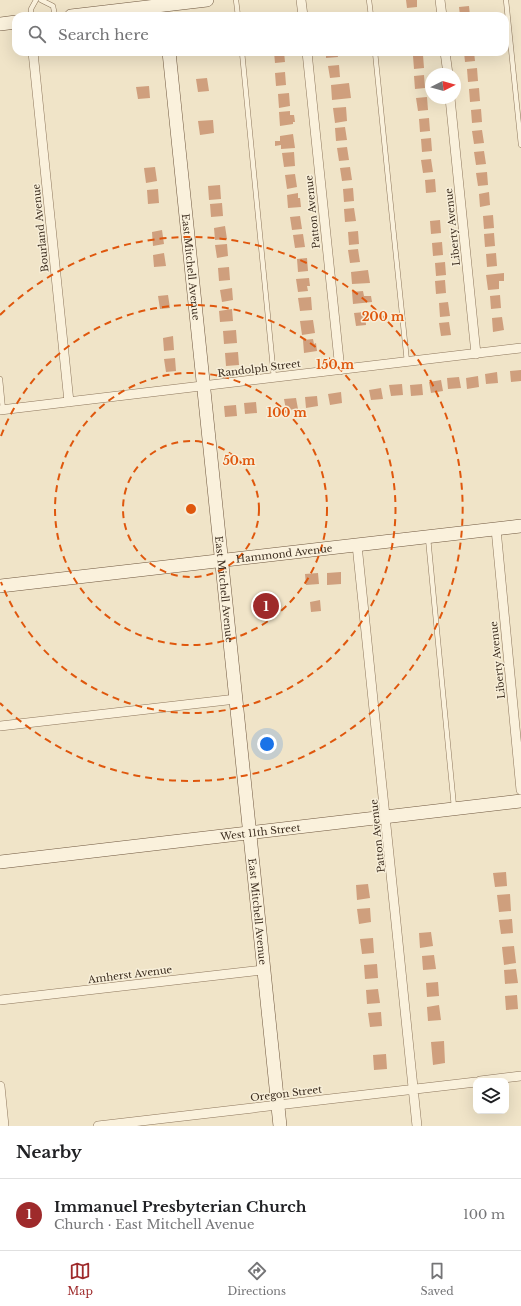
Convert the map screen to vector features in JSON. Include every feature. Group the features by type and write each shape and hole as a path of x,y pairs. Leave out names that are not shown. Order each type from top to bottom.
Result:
{"street":[{"path":"112,12 164,7 208,0"},
{"path":"301,0 302,12"},
{"path":"440,0 442,12"},
{"path":"0,24 12,22"},
{"name":"Bourland Avenue","path":"33,56 69,402"},
{"name":"East Mitchell Avenue","path":"169,56 280,1126"},
{"name":"Patton Avenue","path":"307,56 340,370"},
{"path":"446,56 447,68"},
{"name":"Liberty Avenue","path":"451,104 476,354"},
{"name":"Randolph Street","path":"2,410 521,348"},
{"name":"Hammond Avenue","path":"0,586 521,526"},
{"name":"Liberty Avenue","path":"496,529 521,790"},
{"name":"Patton Avenue","path":"357,545 417,1126"},
{"path":"0,726 236,699"},
{"name":"West 11th Street","path":"0,862 521,801"},
{"name":"Amherst Avenue","path":"0,1000 263,970"},
{"path":"505,1078 521,1076"},
{"name":"Oregon Street","path":"98,1126 473,1082"},
{"path":"0,1086 4,1126"}],"lane":[{"path":"31,12 36,0"},
{"path":"41,0 54,6 55,12"},
{"path":"236,0 238,12"},
{"path":"369,0 370,12"},
{"path":"506,0 507,12"},
{"path":"509,29 521,145"},
{"path":"242,56 274,378"},
{"path":"375,56 407,362"},
{"path":"0,379 2,410"},
{"path":"428,536 454,809"}],"building":[{"path":"406,0 417,0 417,7 407,8"},
{"path":"469,6 470,12 460,12 459,7"},
{"path":"274,56 284,56 285,62 275,63"},
{"path":"326,56 338,57 326,58"},
{"path":"413,56 423,56 424,68 414,69"},
{"path":"464,56 474,56 475,61 465,62"},
{"path":"339,65 340,77 330,78 328,66"},
{"path":"477,68 478,81 468,82 467,69"},
{"path":"285,72 286,85 276,86 275,73"},
{"path":"424,75 425,88 415,89 414,76"},
{"path":"207,78 209,91 198,92 196,79"},
{"path":"349,83 351,98 332,100 331,85"},
{"path":"149,86 150,98 138,99 136,87"},
{"path":"479,88 480,101 470,102 469,89"},
{"path":"289,93 290,106 279,108 278,94"},
{"path":"425,97 425,104 428,104 428,110 418,111 416,98"},
{"path":"346,107 347,121 335,123 333,108"},
{"path":"481,109 482,122 472,123 471,110"},
{"path":"290,111 290,115 294,115 295,122 293,122 293,124 280,126 279,112"},
{"path":"429,118 430,131 420,132 419,119"},
{"path":"213,120 214,133 200,135 198,121"},
{"path":"345,127 347,140 336,141 335,128"},
{"path":"482,130 484,143 474,144 472,131"},
{"path":"293,134 295,148 281,149 281,145 275,146 275,141 280,141 280,136"},
{"path":"431,138 432,151 422,152 421,139"},
{"path":"347,147 349,160 339,161 337,148"},
{"path":"484,151 486,164 476,165 474,152"},
{"path":"294,152 295,166 284,167 282,153"},
{"path":"431,159 433,172 423,173 421,160"},
{"path":"155,167 157,181 146,183 144,168"},
{"path":"350,167 352,180 342,181 340,168"},
{"path":"487,172 488,185 478,186 476,173"},
{"path":"295,174 297,187 287,189 285,175"},
{"path":"435,179 436,192 426,193 425,180"},
{"path":"220,185 221,199 209,200 208,186"},
{"path":"353,188 354,201 344,202 343,189"},
{"path":"158,189 159,203 148,204 147,190"},
{"path":"489,192 490,205 480,207 479,194"},
{"path":"298,193 301,207 288,208 287,195"},
{"path":"222,203 223,216 211,217 210,204"},
{"path":"354,208 356,221 345,222 344,209"},
{"path":"493,215 494,228 484,229 483,216"},
{"path":"300,216 302,229 292,230 290,217"},
{"path":"440,220 441,233 431,234 430,221"},
{"path":"225,226 227,239 215,240 214,228"},
{"path":"162,230 164,244 153,246 152,232"},
{"path":"358,231 359,244 349,245 348,232"},
{"path":"494,233 495,246 485,247 484,234"},
{"path":"303,234 305,247 295,248 293,235"},
{"path":"442,242 443,255 433,256 432,243"},
{"path":"227,244 228,256 217,258 215,245"},
{"path":"358,249 360,262 350,263 348,250"},
{"path":"164,253 166,266 154,267 153,255"},
{"path":"496,253 497,266 487,267 486,254"},
{"path":"307,258 308,271 298,272 297,259"},
{"path":"445,262 446,275 436,276 435,263"},
{"path":"229,267 230,280 219,281 218,268"},
{"path":"368,270 370,283 352,284 351,272"},
{"path":"504,273 504,281 499,281 499,289 488,290 486,275"},
{"path":"309,278 310,286 307,286 308,291 298,292 296,279"},
{"path":"445,280 446,293 436,294 435,281"},
{"path":"232,288 233,300 222,302 220,290"},
{"path":"363,291 364,296 371,296 372,302 353,304 352,292"},
{"path":"168,295 170,308 160,309 158,296"},
{"path":"500,295 501,308 491,309 490,296"},
{"path":"311,297 312,310 300,311 298,298"},
{"path":"448,302 450,316 440,317 439,303"},
{"path":"232,309 233,321 220,322 219,311"},
{"path":"365,312 366,325 356,326 354,313"},
{"path":"502,317 504,330 493,332 492,318"},
{"path":"313,320 315,333 302,335 300,321"},
{"path":"449,322 451,335 441,336 439,323"},
{"path":"236,330 237,343 224,344 223,331"},
{"path":"173,336 174,350 164,351 163,338"},
{"path":"313,339 314,344 316,343 317,351 304,353 303,340"},
{"path":"238,352 239,365 226,366 225,353"},
{"path":"175,358 176,371 166,372 164,359"},
{"path":"521,370 521,381 511,382 510,371"},
{"path":"497,372 498,383 486,384 485,374"},
{"path":"478,376 479,387 467,389 466,378"},
{"path":"459,377 461,388 448,389 447,378"},
{"path":"441,380 443,391 431,393 429,382"},
{"path":"402,384 403,395 391,396 389,385"},
{"path":"422,384 423,395 411,396 410,385"},
{"path":"381,388 383,399 371,400 369,390"},
{"path":"341,392 342,403 330,405 328,394"},
{"path":"317,396 318,406 306,408 305,397"},
{"path":"296,398 298,409 286,410 284,399"},
{"path":"256,402 257,413 245,414 244,403"},
{"path":"236,405 237,416 225,417 224,406"},
{"path":"341,572 341,584 327,585 327,573"},
{"path":"318,573 319,584 306,585 305,574"},
{"path":"320,600 321,611 311,612 310,602"},
{"path":"506,872 507,886 495,887 493,873"},
{"path":"368,884 370,898 357,900 356,885"},
{"path":"510,894 511,911 499,912 497,895"},
{"path":"370,908 371,922 359,924 357,909"},
{"path":"512,919 513,933 501,934 499,920"},
{"path":"431,932 433,946 420,948 419,933"},
{"path":"373,938 374,953 362,954 360,939"},
{"path":"514,946 516,963 504,965 502,947"},
{"path":"434,955 436,969 423,970 422,956"},
{"path":"377,964 378,978 365,979 364,965"},
{"path":"516,969 518,983 505,984 504,970"},
{"path":"438,982 439,996 427,997 426,983"},
{"path":"378,989 380,1003 367,1004 366,990"},
{"path":"517,995 518,1009 506,1010 505,996"},
{"path":"439,1005 441,1020 428,1021 427,1007"},
{"path":"381,1012 382,1026 370,1027 368,1013"},
{"path":"444,1041 445,1063 433,1065 431,1042"},
{"path":"386,1054 387,1069 374,1070 373,1055"}],"place":[{"name":"Immanuel Presbyterian Church","path":"266,606"}]}
